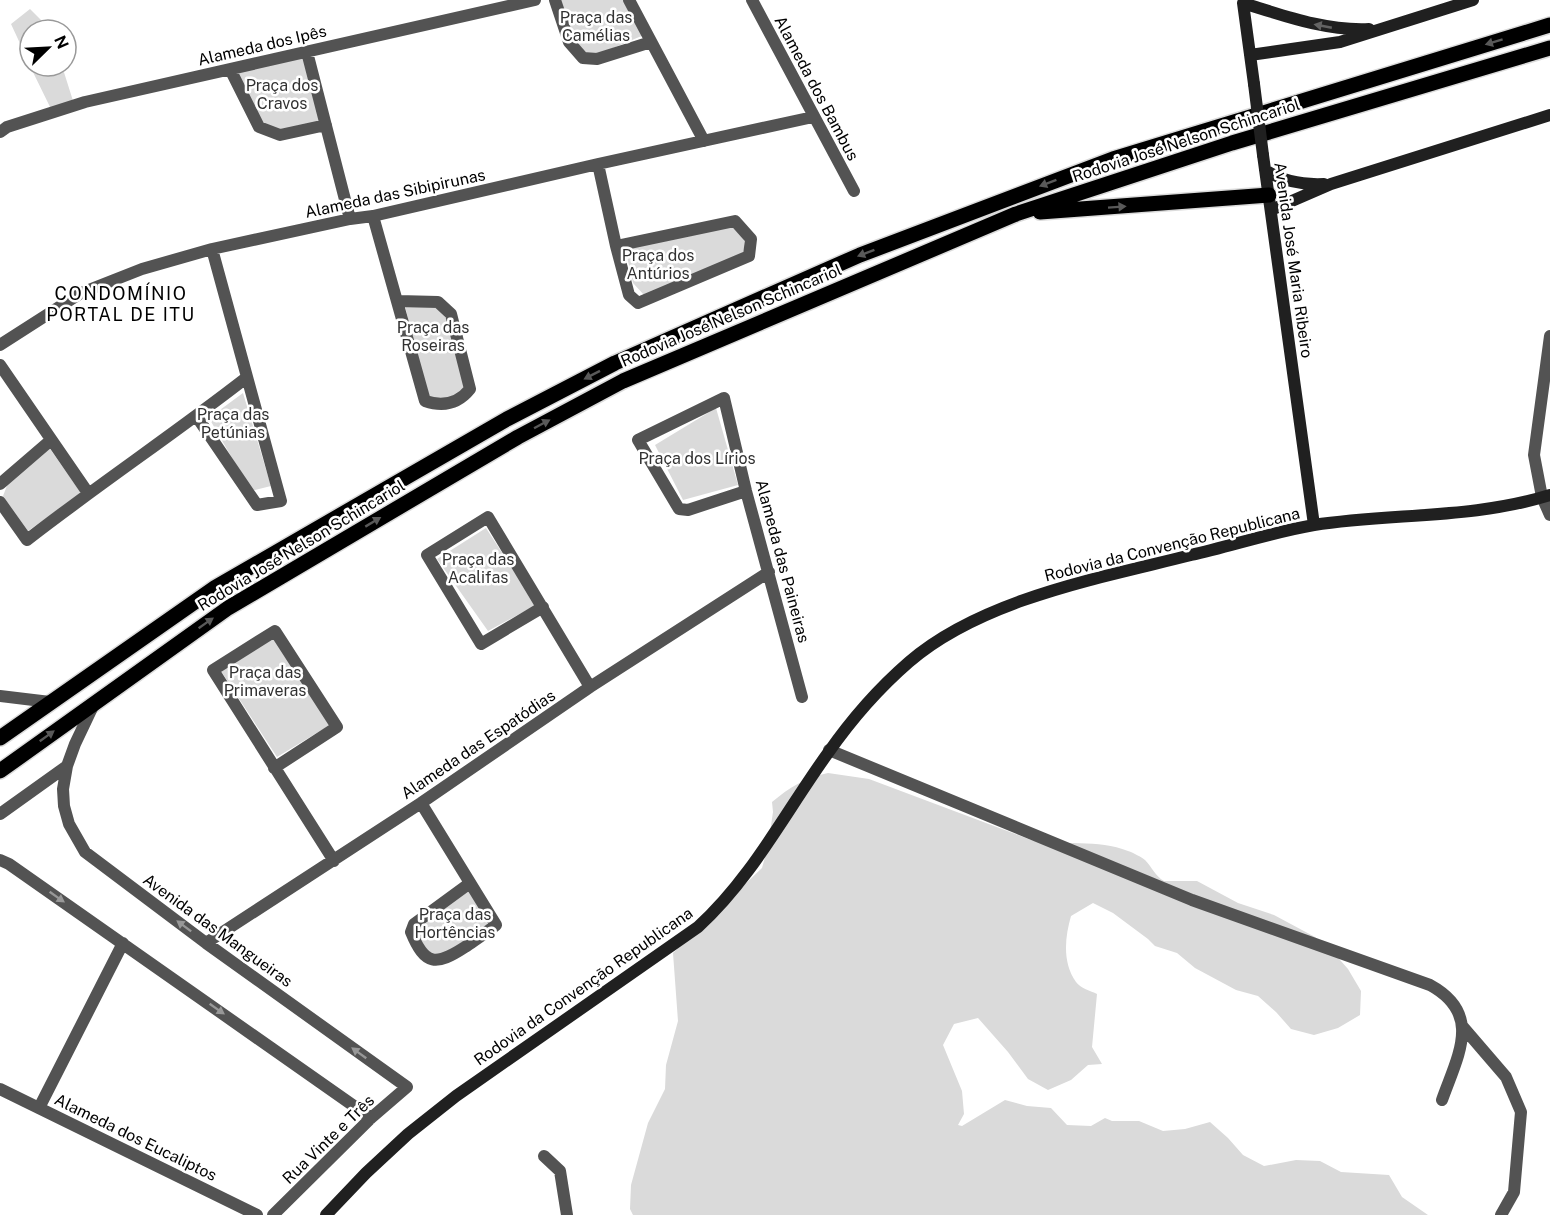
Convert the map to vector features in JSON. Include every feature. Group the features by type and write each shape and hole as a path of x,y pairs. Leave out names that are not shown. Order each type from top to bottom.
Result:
{"main road":[{"path":"1250,55 1332,44 1473,0"},
{"path":"1243,1 1318,26 1341,29 1382,28"},
{"name":"Avenida José Maria Ribeiro","path":"1243,1 1314,525"},
{"name":"Rodovia José Nelson Schincariol","path":"0,738 216,587 507,419 615,363 860,255 1113,159 1550,25"},
{"name":"Rodovia José Nelson Schincariol","path":"0,771 96,700 228,608 518,437 623,381 1016,214 1232,143 1550,48"},
{"path":"1016,214 1270,202 1550,115"},
{"path":"1265,170 1279,179 1294,183 1331,184"},
{"name":"Rodovia da Convenção Republicana","path":"326,1215 366,1173 456,1096 698,927 715,911 747,871 829,750 862,710 911,660 939,640 975,621 1059,588 1314,525 1469,512 1513,505 1546,496"}],"street":[{"name":"Alameda dos Ipês","path":"0,132 7,127 85,102 535,0"},
{"path":"555,0 569,42 584,58 597,59 651,42"},
{"path":"629,0 704,141"},
{"name":"Alameda dos Bambus","path":"752,0 854,191"},
{"path":"307,52 350,219"},
{"path":"230,69 259,127 280,135 326,125"},
{"name":"Alameda das Sibipirunas","path":"0,345 81,293 142,269 212,249 373,216 813,117"},
{"path":"598,164 616,246 629,295 638,303 749,256 751,239 735,222 616,246"},
{"path":"373,216 425,401 436,405 447,405 466,395 470,389 451,314 438,302 398,301"},
{"path":"197,417 257,505 281,501 212,249"},
{"path":"1550,336 1534,455 1550,515"},
{"path":"0,365 88,493"},
{"path":"0,502 27,540 88,493 197,417 246,378"},
{"name":"Alameda das Paineiras","path":"746,491 688,510 679,508 638,440 724,398 746,491 802,697"},
{"path":"0,484 51,440"},
{"path":"543,607 481,644 427,555 488,517 543,607 590,687"},
{"name":"Alameda das Espatódias","path":"206,943 334,861 590,687 769,572"},
{"path":"274,768 337,727 275,631 213,670 274,768 334,861"},
{"path":"0,696 50,702"},
{"name":"Avenida das Mangueiras","path":"96,700 75,744 67,766 63,789 64,806 69,825 85,852 206,943 406,1087"},
{"path":"829,750 1192,900 1430,985 1443,992 1457,1007 1463,1027 1463,1042 1442,1100"},
{"path":"0,814 67,766"},
{"path":"422,802 496,926 446,959 435,960 428,957 417,945 411,932 414,924 470,883"},
{"path":"0,860 123,943 371,1118"},
{"path":"39,1108 123,943"},
{"path":"1463,1027 1506,1077 1521,1112 1514,1192 1501,1215"},
{"name":"Rua Vinte e Três","path":"273,1215 371,1118 406,1087"},
{"name":"Alameda dos Eucaliptos","path":"0,1089 257,1215"},
{"path":"544,1156 560,1171 567,1215"}],"green space":[{"name":"Praça das Camélias","path":"560,0 627,0 644,35 601,53 586,54 573,42"},
{"path":"30,9 39,18 19,18"},
{"path":"18,18 18,39 11,24"},
{"name":"Praça dos Cravos","path":"305,54 324,124 281,134 260,126 232,70"},
{"path":"36,78 66,78 74,104 52,111"},
{"name":"Praça dos Antúrios","path":"733,225 744,240 744,253 644,295 633,283 625,248"},
{"name":"Praça das Roseiras","path":"436,305 448,316 465,386 462,393 447,400 428,399 405,306"},
{"name":"Praça das Petúnias","path":"243,393 271,486 251,491 209,418"},
{"name":"Praça dos Lírios","path":"716,408 738,485 683,500 655,445"},
{"path":"48,446 81,493 28,531 3,496 8,483"},
{"name":"Praça das Acalifas","path":"486,528 536,605 488,631 437,559"},
{"name":"Praça das Primaveras","path":"275,637 330,725 277,757 221,671"},
{"path":"828,773 869,779 1031,840 1105,845 1130,852 1145,860 1164,881 1197,881 1238,903 1274,915 1315,937 1348,969 1361,991 1360,1015 1338,1028 1314,1035 1291,1029 1258,996 1236,990 1195,968 1177,953 1155,946 1113,913 1093,903 1071,916 1066,949 1068,966 1076,982 1097,994 1092,1047 1102,1064 1088,1065 1071,1080 1048,1090 1028,1079 978,1018 954,1024 943,1045 962,1091 964,1114 958,1125 962,1126 1005,1100 1027,1106 1051,1108 1067,1125 1091,1126 1105,1118 1112,1121 1139,1121 1163,1131 1185,1129 1210,1122 1243,1155 1264,1166 1296,1160 1320,1161 1341,1172 1389,1175 1402,1197 1428,1215 633,1215 630,1209 631,1185 648,1123 665,1089 666,1065 678,1021 673,953 762,868 768,846 773,812 772,802 798,784"},
{"name":"Praça das Hortências","path":"469,888 492,923 447,954 436,956 419,939 415,932 417,927"}],"district":[{"name":"CONDOMÍNIO PORTAL DE ITU","path":"121,304"}]}
